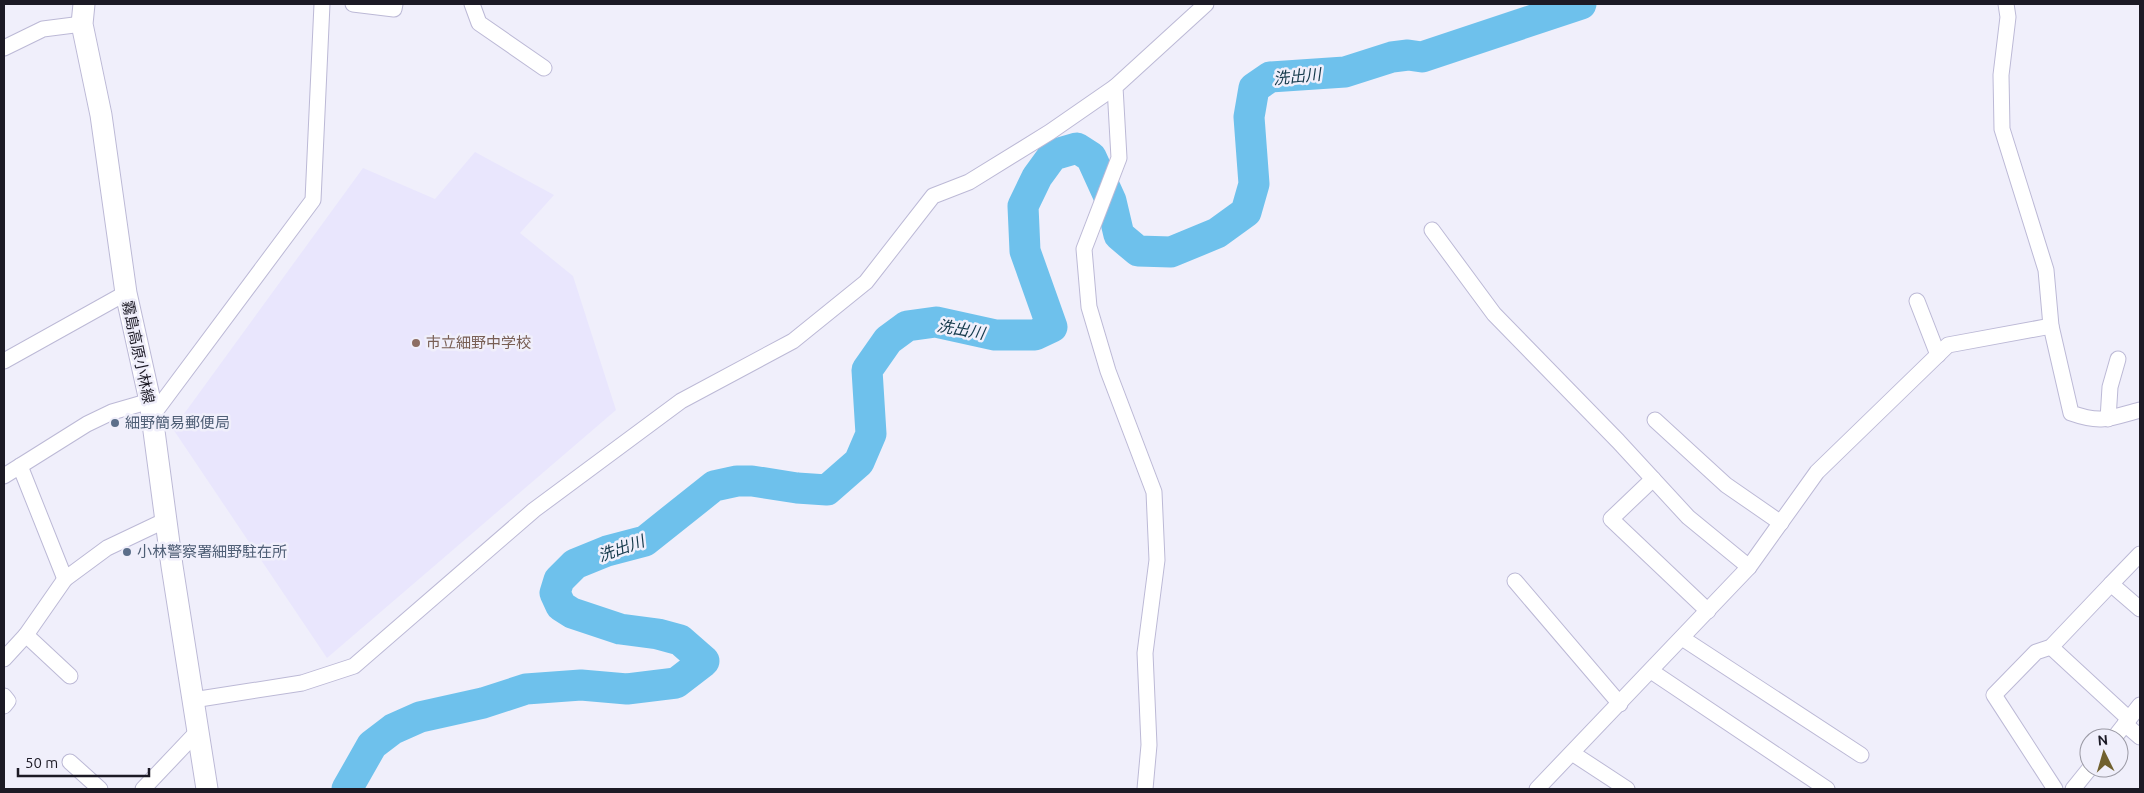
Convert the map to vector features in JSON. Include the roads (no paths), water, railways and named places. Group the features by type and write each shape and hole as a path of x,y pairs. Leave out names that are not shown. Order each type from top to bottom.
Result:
{"main road":[{"name":"霧島高原小林線","path":"83,14 101,114 126,293 151,408 207,789"}],"street":[{"path":"4,476 87,424 112,412 151,408 313,200 322,4"},
{"path":"353,4 394,8 395,4"},
{"path":"472,4 478,23 544,68"},
{"path":"193,700 302,683 354,666 534,510 681,401 793,341 866,282 932,196 977,177 1050,132 1115,87 1206,4"},
{"path":"2006,4 2008,17 2001,76 2002,129 2046,270 2051,326 2071,413 2090,420 2108,419 2140,410"},
{"path":"4,48 43,28 83,14"},
{"path":"1115,87 1119,158 1084,249 1089,307 1108,371 1154,492 1157,560 1145,653 1149,745 1145,789"},
{"path":"1432,230 1494,314 1688,517 1749,567"},
{"path":"4,361 126,293"},
{"path":"1917,301 1938,355"},
{"path":"1538,789 1749,567 1817,472 1948,345 2051,326"},
{"path":"2108,419 2110,387 2118,359"},
{"path":"1655,420 1726,485 1780,523"},
{"path":"20,466 66,579"},
{"path":"1653,479 1610,519 1708,611"},
{"path":"4,659 26,634 66,579 107,548 166,520"},
{"path":"2055,789 1994,695 2036,652 2051,647 2140,554"},
{"path":"1515,581 1620,704"},
{"path":"2111,584 2140,609"},
{"path":"26,634 70,676"},
{"path":"1682,638 1861,755"},
{"path":"2051,647 2127,722 2140,738"},
{"path":"1651,671 1827,789"},
{"path":"4,696 8,701 4,706"},
{"path":"2122,728 2140,705"},
{"path":"142,789 198,732"},
{"path":"1572,753 1627,789"},
{"path":"70,762 100,789"},
{"path":"2073,789 2082,778"}],"waterway":[{"name":"洗出川","path":"347,789 372,745 393,729 420,717 483,703 526,689 581,685 627,689 676,683 702,663 704,661 680,640 658,634 620,629 572,613 561,606 555,593 559,580 575,564 607,551 645,541 714,486 737,481 752,481 797,488 827,490 859,462 871,434 867,370 888,340 907,326 936,322 995,335 1035,335 1052,327 1025,251 1023,206 1037,177 1053,155 1077,148 1091,157 1111,201 1119,235 1138,251 1171,252 1217,233 1246,212 1254,184 1249,117 1254,88 1270,77 1345,72 1392,57 1408,55 1422,57 1581,4"}],"place":[{"name":"市立細野中学校","path":"416,343"},
{"name":"細野簡易郵便局","path":"115,423"},
{"name":"小林警察署細野駐在所","path":"127,552"}]}
